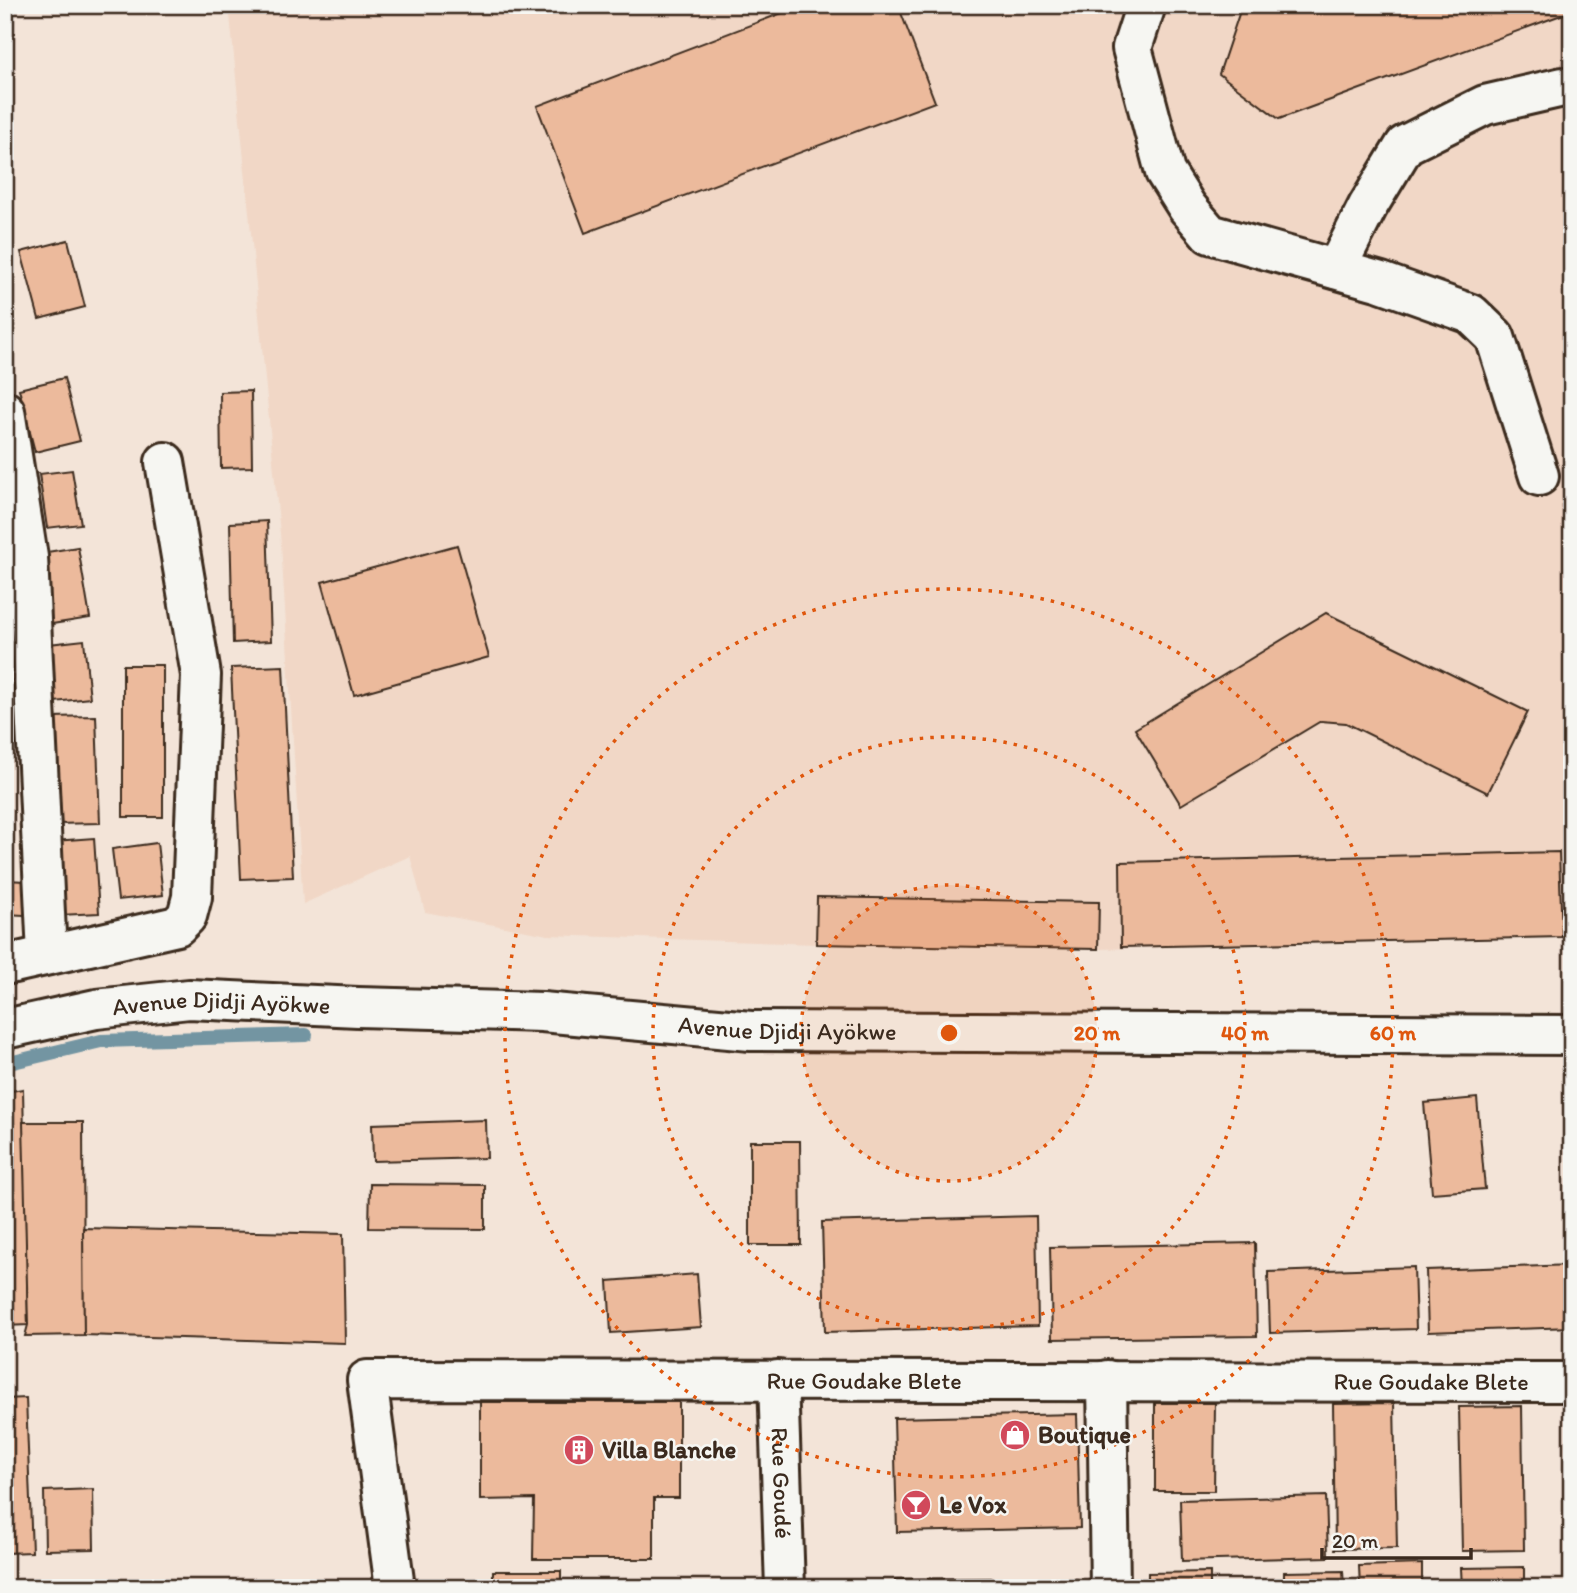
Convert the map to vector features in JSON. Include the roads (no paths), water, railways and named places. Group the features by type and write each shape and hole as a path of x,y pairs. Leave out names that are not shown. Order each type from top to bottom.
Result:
{"street":[{"path":"1146,5 1132,48 1165,172 1187,207 1210,234 1336,269 1471,314 1495,337 1539,476"},
{"path":"1336,269 1368,206 1405,145 1485,104 1563,87 1572,88"},
{"path":"5,411 28,557 47,955"},
{"path":"5,965 177,926 187,916 192,897 201,676 165,462"},
{"name":"Avenue Djidji Ayökwe","path":"5,1029 96,1009 189,999 542,1013 751,1031 1572,1035"},
{"name":"Rue Goudake Blete","path":"395,1588 367,1380 1572,1382"},
{"name":"Rue Goudé","path":"778,1380 785,1588"},
{"path":"1107,1380 1110,1588"}],"waterway":[{"path":"5,1064 101,1041 306,1035"}],"place":[{"name":"Boutique","path":"1015,1435"},
{"name":"Villa Blanche","path":"579,1450"},
{"name":"Le Vox","path":"916,1505"}]}
